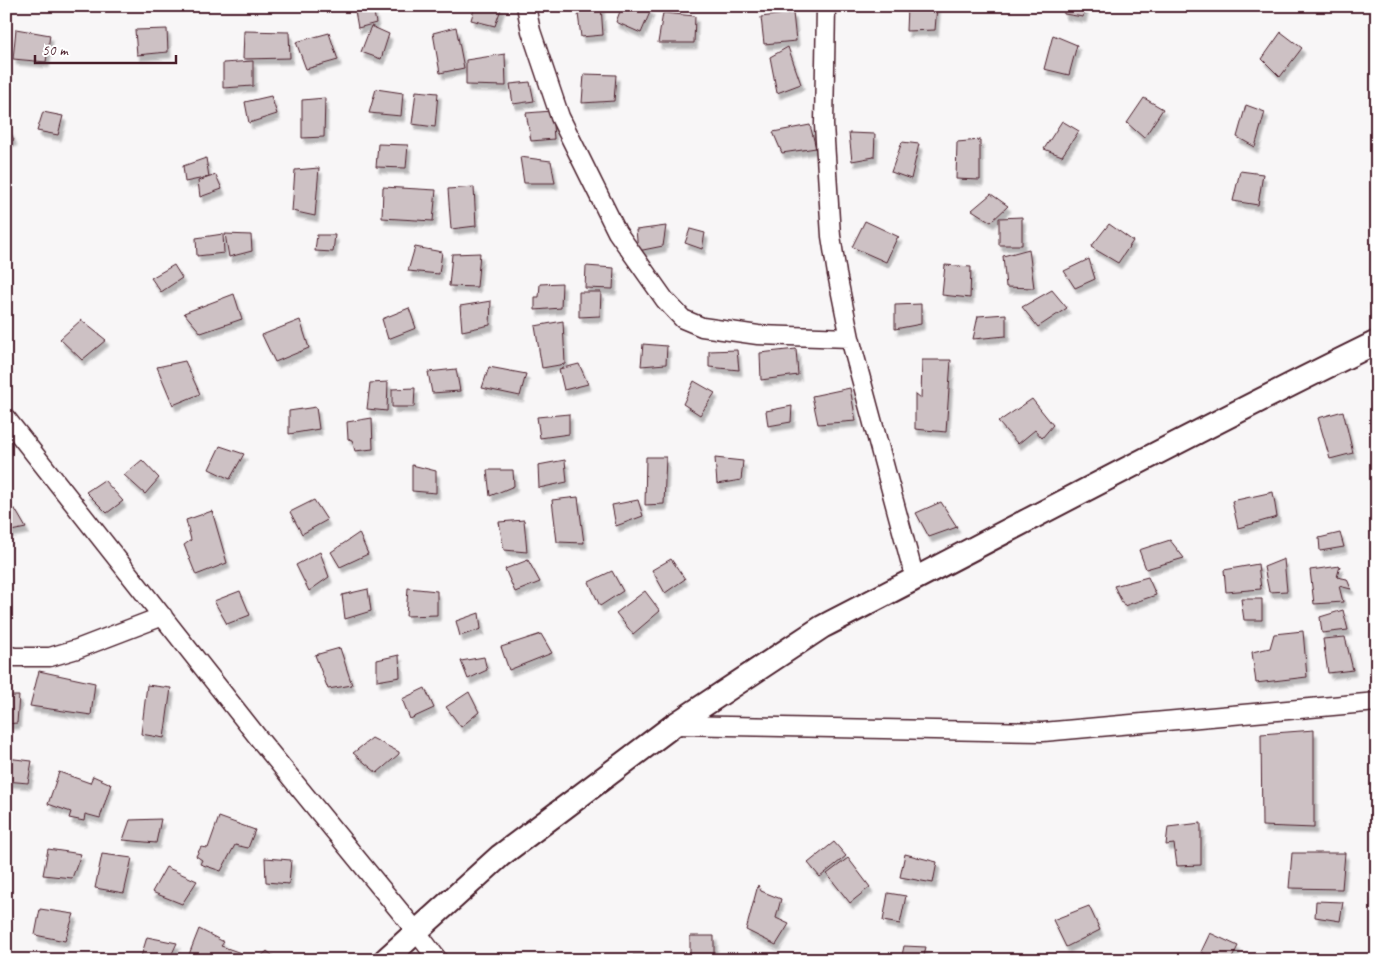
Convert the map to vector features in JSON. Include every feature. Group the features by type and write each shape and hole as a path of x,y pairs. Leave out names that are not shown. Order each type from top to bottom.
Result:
{"street":[{"path":"526,6 531,31 560,117 617,232 665,300 683,319 702,327 758,335 850,338"},
{"path":"826,6 824,125 831,236 850,338 915,579"},
{"path":"385,960 500,856 674,725 780,653 822,627 1272,393 1377,342"},
{"path":"6,418 260,740 438,960"},
{"path":"6,655 15,657 50,657 77,649 163,616"},
{"path":"674,725 1043,732 1377,702"}],"building":[{"path":"475,6 502,6 495,26 471,20"},
{"path":"577,6 601,6 603,35 581,37"},
{"path":"622,6 643,6 651,10 641,33 616,22"},
{"path":"907,6 937,6 935,30 906,31"},
{"path":"1063,6 1085,6 1083,17 1064,14"},
{"path":"373,8 376,23 358,28 355,11"},
{"path":"663,13 695,16 694,43 658,43"},
{"path":"793,13 796,41 764,44 761,17"},
{"path":"371,26 389,34 381,59 361,52"},
{"path":"456,27 464,68 440,73 433,33"},
{"path":"16,29 50,35 46,62 13,59"},
{"path":"167,29 168,52 137,55 135,30"},
{"path":"244,31 289,32 290,58 243,59"},
{"path":"1281,32 1302,48 1280,77 1262,59"},
{"path":"329,33 338,60 306,69 296,42"},
{"path":"1053,35 1077,45 1069,75 1044,69"},
{"path":"788,47 801,84 777,93 770,57"},
{"path":"505,54 506,86 466,85 466,60"},
{"path":"253,61 253,86 223,88 223,63"},
{"path":"584,74 616,75 614,101 582,103"},
{"path":"530,82 534,101 513,104 510,84"},
{"path":"376,89 403,93 401,116 369,113"},
{"path":"416,91 438,93 435,127 412,124"},
{"path":"271,96 277,114 249,123 245,102"},
{"path":"325,98 324,137 302,138 302,100"},
{"path":"1144,98 1163,109 1144,138 1127,123"},
{"path":"1246,105 1265,112 1255,147 1237,137"},
{"path":"552,111 554,139 531,141 526,113"},
{"path":"43,112 63,116 58,135 37,131"},
{"path":"1062,121 1079,131 1062,156 1044,149"},
{"path":"6,123 14,140 6,142"},
{"path":"810,125 816,148 782,153 773,132"},
{"path":"849,133 875,134 874,157 852,161"},
{"path":"980,140 980,180 956,179 957,142"},
{"path":"902,142 919,144 911,179 891,172"},
{"path":"378,144 408,145 406,168 376,167"},
{"path":"520,157 551,161 555,183 524,183"},
{"path":"206,158 209,177 185,182 183,166"},
{"path":"319,168 315,216 292,211 295,170"},
{"path":"1240,171 1263,174 1258,205 1233,201"},
{"path":"216,175 222,189 200,197 198,181"},
{"path":"383,187 436,190 433,221 382,218"},
{"path":"474,187 476,226 451,229 448,189"},
{"path":"991,194 1008,206 991,222 972,210"},
{"path":"1022,217 1022,245 999,245 999,218"},
{"path":"865,221 899,237 886,262 852,247"},
{"path":"1109,224 1133,241 1118,263 1091,247"},
{"path":"666,226 663,246 638,251 636,230"},
{"path":"690,229 705,233 702,249 685,243"},
{"path":"223,234 224,253 197,256 196,238"},
{"path":"225,234 251,235 252,251 229,257"},
{"path":"317,235 335,235 333,252 315,251"},
{"path":"415,247 442,252 439,274 408,271"},
{"path":"1029,249 1034,288 1006,287 1003,256"},
{"path":"480,253 477,287 449,286 452,254"},
{"path":"1089,259 1095,279 1075,288 1064,271"},
{"path":"174,265 182,278 161,292 151,278"},
{"path":"945,265 971,267 970,298 942,295"},
{"path":"586,266 614,268 613,289 585,288"},
{"path":"562,283 561,308 535,310 535,297 539,297 540,284"},
{"path":"1052,290 1067,308 1038,327 1022,307"},
{"path":"579,292 601,292 600,316 579,317"},
{"path":"234,294 242,319 201,333 184,313"},
{"path":"491,301 490,325 462,331 460,306"},
{"path":"921,304 921,324 895,329 895,305"},
{"path":"409,308 416,328 388,339 382,319"},
{"path":"1006,314 1006,336 973,339 978,316"},
{"path":"81,320 106,340 82,360 60,339"},
{"path":"300,320 309,348 275,362 262,335"},
{"path":"563,321 565,364 542,368 535,326"},
{"path":"643,344 667,346 666,364 641,366"},
{"path":"796,349 798,375 761,380 760,353"},
{"path":"737,350 739,370 709,367 709,351"},
{"path":"922,360 951,360 946,432 915,429 915,394 921,399"},
{"path":"185,361 200,394 173,405 157,367"},
{"path":"579,364 588,384 564,390 559,369"},
{"path":"489,367 526,374 520,396 482,388"},
{"path":"456,369 460,391 432,393 428,372"},
{"path":"694,381 715,393 700,415 683,404"},
{"path":"388,382 387,411 367,409 370,383"},
{"path":"415,388 414,407 392,407 392,389"},
{"path":"850,388 856,421 818,424 812,396"},
{"path":"1032,399 1053,425 1042,438 1035,430 1018,444 998,422"},
{"path":"792,406 791,422 768,426 766,411"},
{"path":"316,407 319,429 289,434 289,411"},
{"path":"1343,411 1353,453 1330,459 1318,418"},
{"path":"569,414 569,434 540,438 537,417"},
{"path":"372,418 373,449 355,451 352,440 348,439 347,422"},
{"path":"220,446 244,454 230,479 209,469"},
{"path":"646,457 666,457 664,504 645,505"},
{"path":"715,458 743,461 741,480 717,484"},
{"path":"142,460 159,478 145,494 124,475"},
{"path":"565,460 567,482 539,488 538,465"},
{"path":"412,465 436,471 436,493 412,491"},
{"path":"487,470 513,470 514,486 490,496"},
{"path":"104,480 123,501 107,513 86,492"},
{"path":"1273,492 1277,517 1238,528 1232,501"},
{"path":"578,497 584,543 557,542 552,500"},
{"path":"314,500 327,520 302,534 290,512"},
{"path":"638,500 643,516 616,526 612,505"},
{"path":"941,502 957,527 929,537 916,513"},
{"path":"15,509 26,528 6,532 6,512"},
{"path":"212,511 227,563 196,575 184,545 191,540 186,520"},
{"path":"524,520 527,552 504,550 499,522"},
{"path":"359,533 368,554 340,567 331,552"},
{"path":"1340,533 1344,547 1320,551 1319,538"},
{"path":"1170,540 1184,558 1146,569 1139,550"},
{"path":"320,552 329,577 309,591 296,565"},
{"path":"671,559 685,579 665,593 652,570"},
{"path":"1284,559 1287,591 1269,592 1264,567"},
{"path":"528,560 540,582 515,592 505,569"},
{"path":"1258,564 1261,589 1226,592 1224,570"},
{"path":"1340,566 1337,577 1347,579 1351,589 1339,586 1343,602 1314,604 1310,570"},
{"path":"612,571 623,591 600,606 589,582"},
{"path":"1148,577 1156,595 1124,606 1114,586"},
{"path":"408,588 437,591 437,615 406,616"},
{"path":"368,589 371,611 345,619 342,595"},
{"path":"240,591 250,615 227,624 214,601"},
{"path":"645,591 660,611 633,634 616,613"},
{"path":"1241,599 1262,599 1262,620 1244,620"},
{"path":"1343,610 1348,630 1322,633 1320,617"},
{"path":"479,613 481,629 460,636 456,621"},
{"path":"1303,631 1307,677 1256,683 1252,652 1270,648 1274,634"},
{"path":"541,634 552,653 509,670 501,647"},
{"path":"1345,637 1353,670 1328,673 1323,639"},
{"path":"340,648 352,685 328,689 315,655"},
{"path":"399,655 400,677 377,681 377,660"},
{"path":"484,657 487,670 468,679 461,661"},
{"path":"39,671 95,683 91,715 30,706"},
{"path":"147,685 171,688 164,738 141,734"},
{"path":"425,688 434,708 410,719 402,699"},
{"path":"469,692 479,712 461,727 446,707"},
{"path":"6,696 19,696 17,723 6,724"},
{"path":"1314,730 1314,828 1262,826 1261,734"},
{"path":"372,738 399,752 377,773 353,753"},
{"path":"6,758 32,761 28,783 6,781"},
{"path":"59,772 90,783 93,776 111,784 100,818 85,814 84,821 69,818 71,812 48,804"},
{"path":"219,817 255,830 248,848 235,845 221,871 200,864 202,860 196,856 201,847 208,848"},
{"path":"161,819 156,843 123,840 130,820"},
{"path":"1201,823 1201,865 1177,866 1174,844 1166,845 1168,827"},
{"path":"834,842 846,856 820,877 808,863"},
{"path":"48,849 81,854 72,878 43,875"},
{"path":"1292,853 1345,853 1342,889 1289,888"},
{"path":"102,854 132,858 124,893 95,888"},
{"path":"905,854 937,862 933,883 900,877"},
{"path":"265,858 291,860 289,884 266,882"},
{"path":"848,858 870,887 850,903 827,874"},
{"path":"166,867 197,881 182,904 152,892"},
{"path":"758,885 761,891 781,899 776,918 789,924 776,945 746,930"},
{"path":"888,893 906,896 900,924 883,921"},
{"path":"1316,901 1343,902 1340,921 1315,917"},
{"path":"1089,906 1100,930 1066,947 1053,920"},
{"path":"40,909 74,914 65,941 35,935"},
{"path":"199,929 224,942 221,946 241,953 237,960 193,960 188,957"},
{"path":"1210,933 1238,946 1231,960 1219,960 1201,952"},
{"path":"690,936 714,936 714,960 690,960"},
{"path":"147,937 177,943 169,960 140,960"},
{"path":"904,946 926,947 923,960 901,960"},
{"path":"267,951 278,960 257,960"},
{"path":"633,955 653,955 653,960 632,960"}]}
